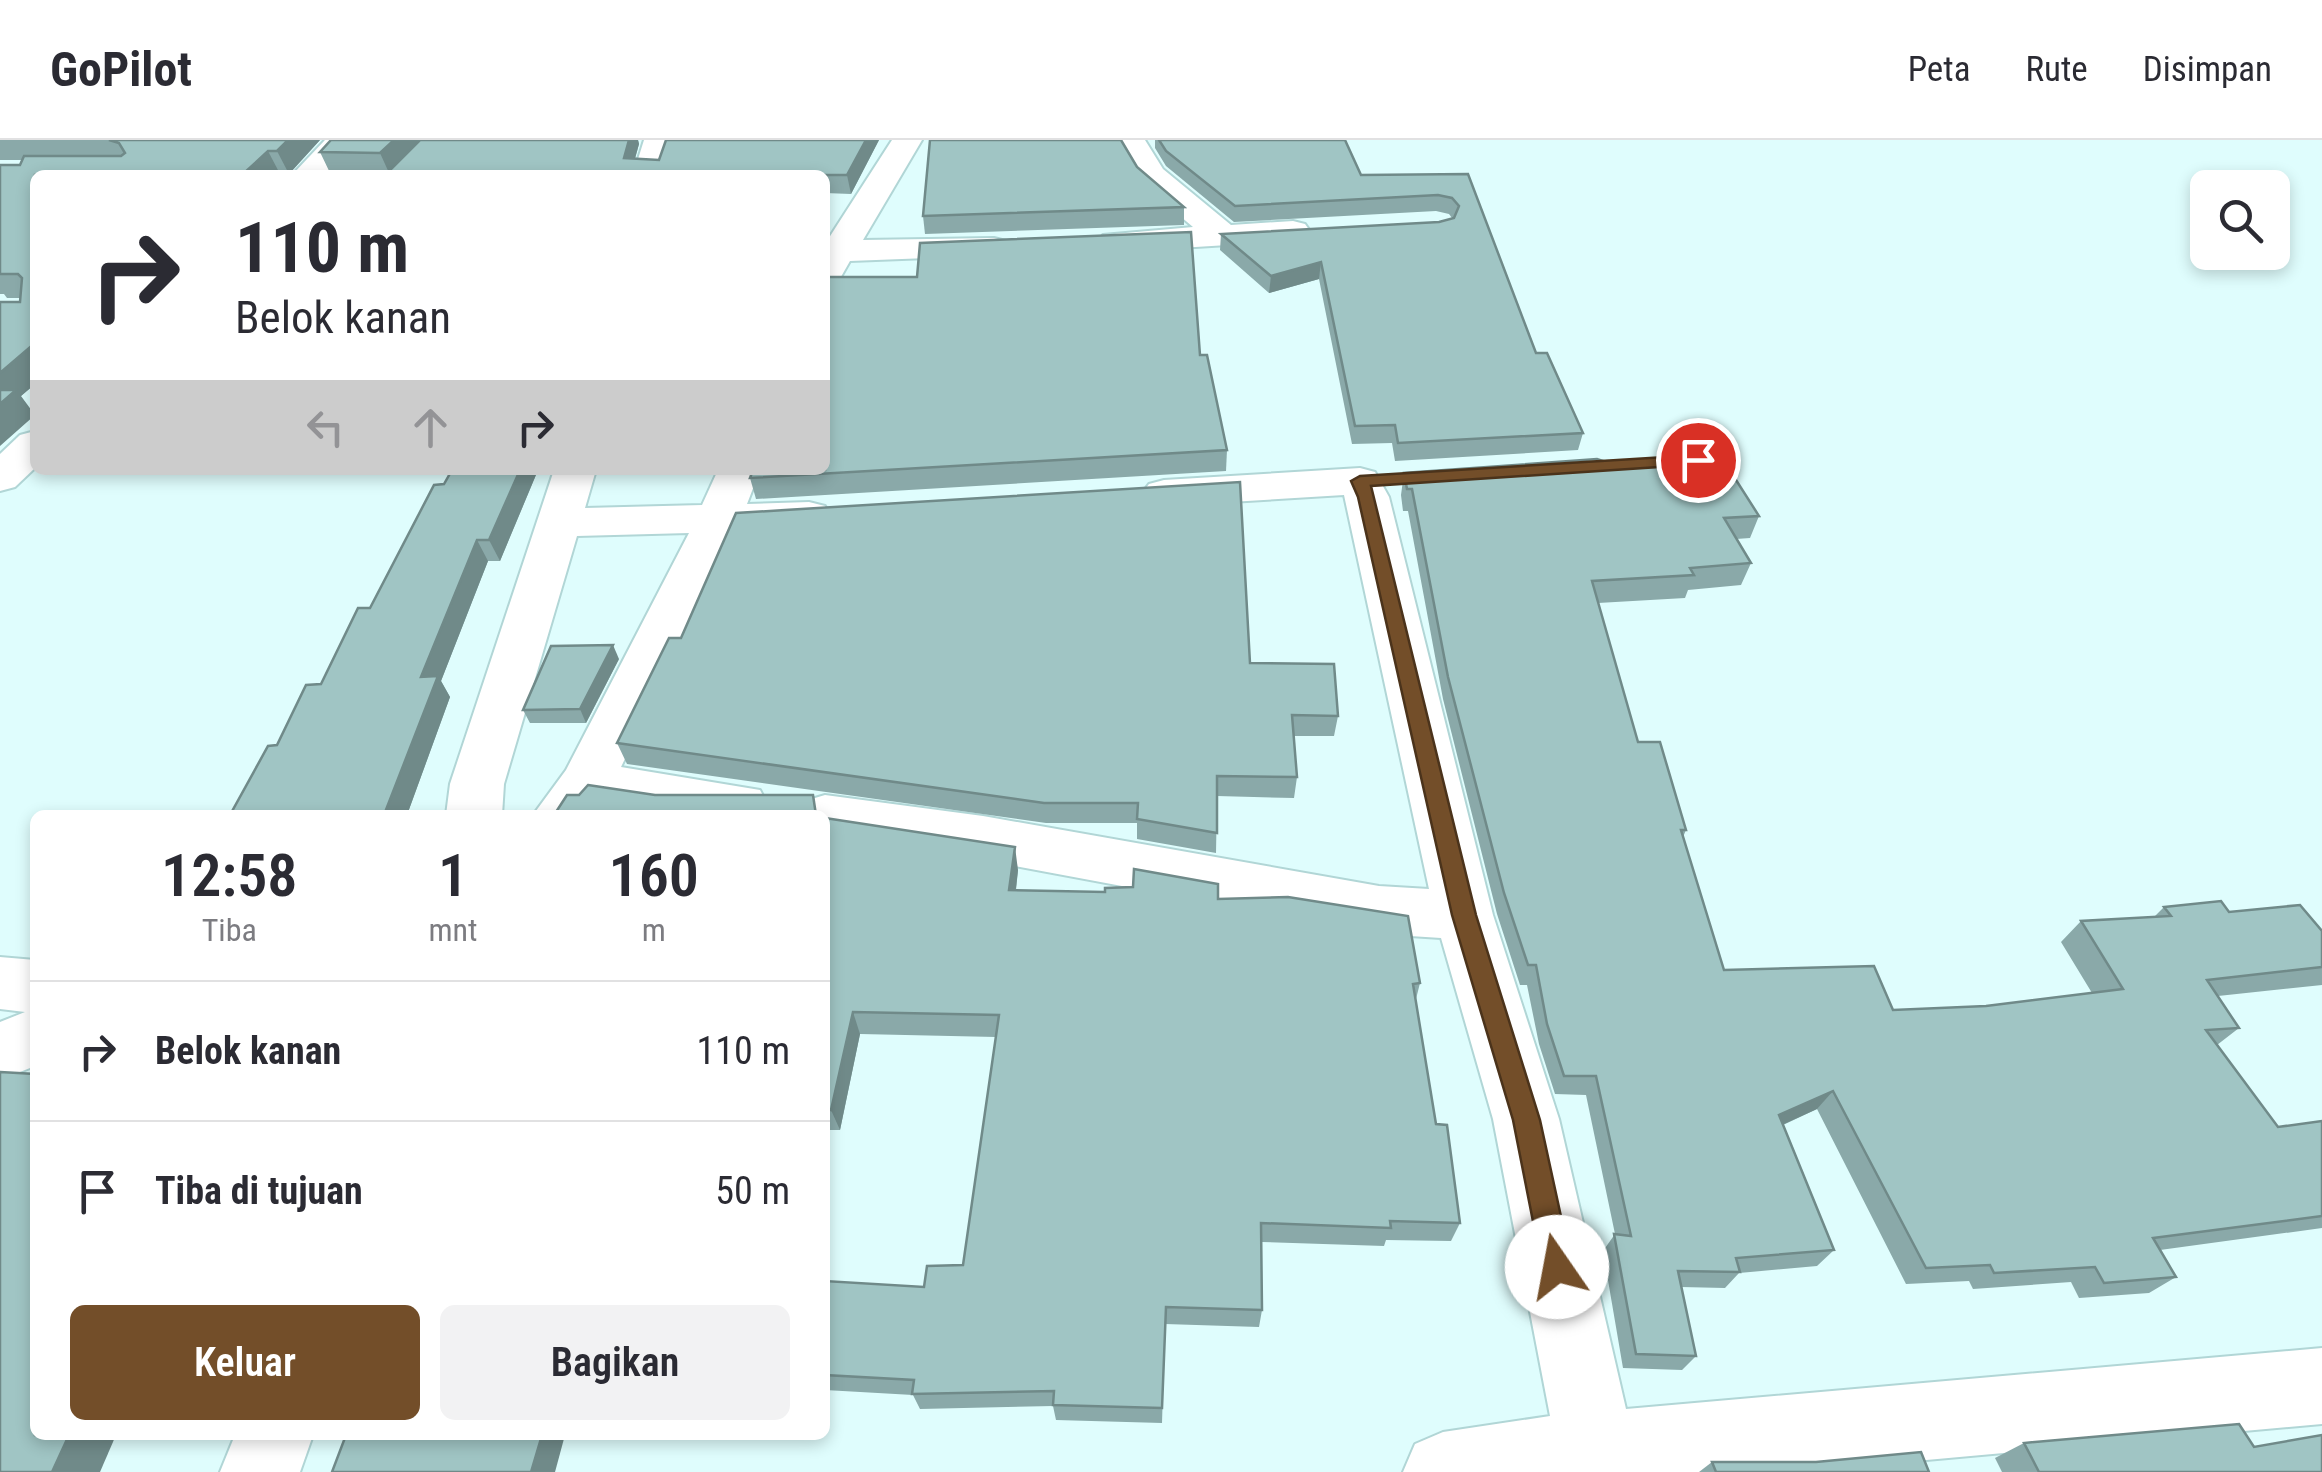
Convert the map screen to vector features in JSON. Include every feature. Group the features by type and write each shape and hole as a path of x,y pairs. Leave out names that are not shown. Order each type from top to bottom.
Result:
{"street":[{"path":"313,170 342,140"},
{"path":"650,170 659,140"},
{"path":"831,263 907,140"},
{"path":"1130,140 1151,175 1214,235"},
{"path":"1085,244 1319,230"},
{"path":"831,263 1026,247"},
{"path":"0,478 30,449"},
{"path":"474,810 477,784 574,475"},
{"path":"736,475 718,520 574,799 739,810"},
{"path":"1114,496 1345,481 1367,497 1425,913 1526,1120 1582,1459"},
{"path":"561,523 856,513"},
{"path":"830,817 983,838 1425,913"},
{"path":"0,984 30,986"},
{"path":"0,1052 30,1038"},
{"path":"1456,1470 2322,1386"},
{"path":"260,1472 272,1440"}],"building":[{"path":"109,140 288,140 277,151 268,151 247,170 30,170 30,347 0,373 0,302 20,302 22,278 18,274 0,274 0,165 20,165 24,156 121,156 125,153 119,143"},
{"path":"331,140 394,140 380,153 320,152"},
{"path":"420,140 629,140 624,158 659,160 666,140 866,140 847,175 830,175 830,170 390,170"},
{"path":"930,140 1121,140 1137,167 1184,207 923,216"},
{"path":"1159,140 1345,140 1361,175 1468,174 1536,353 1547,353 1583,433 1398,443 1395,425 1355,426 1321,262 1271,276 1221,234 1439,222 1454,218 1459,206 1452,198 1438,195 1235,206 1166,151"},
{"path":"1191,232 1200,355 1207,355 1227,450 830,473 830,277 917,277 920,243"},
{"path":"0,390 16,390 0,404"},
{"path":"1722,458 1759,516 1724,518 1751,563 1690,568 1694,575 1592,581 1638,742 1660,742 1686,830 1681,830 1724,970 1874,966 1893,1010 1986,1006 2123,989 2081,921 2171,916 2164,907 2221,901 2229,912 2300,905 2322,931 2322,967 2207,980 2239,1028 2206,1030 2278,1127 2322,1121 2322,1216 2153,1238 2176,1277 2104,1283 2095,1267 1994,1273 1990,1265 1926,1268 1833,1091 1779,1115 1834,1250 1736,1258 1740,1272 1678,1271 1696,1356 1636,1354 1614,1234 1631,1236 1596,1076 1564,1076 1547,1024 1536,965 1528,965 1504,893 1448,677 1412,489 1407,489 1404,473 1597,459 1612,464"},
{"path":"449,475 518,475 489,540 477,540 421,677 438,676 386,810 233,810 268,746 277,745 306,685 321,684 358,608 370,608 434,485 444,484"},
{"path":"751,475 801,475 750,478"},
{"path":"1240,482 1250,663 1334,664 1338,716 1292,715 1297,777 1217,776 1217,833 1137,819 1138,803 1044,803 617,743 669,638 681,638 736,513"},
{"path":"613,645 580,709 523,710 551,646"},
{"path":"588,785 655,795 813,795 815,810 557,810 567,795 579,795"},
{"path":"830,819 1015,847 1009,890 1105,892 1105,888 1133,887 1134,869 1218,884 1218,899 1288,897 1408,916 1420,983 1413,984 1436,1124 1447,1125 1460,1223 1390,1221 1391,1228 1261,1223 1262,1310 1166,1307 1162,1408 1053,1405 1054,1391 912,1394 914,1380 830,1375 830,1281 924,1287 927,1266 963,1265 999,1015 853,1012 831,1110"},
{"path":"0,1072 30,1074 30,1440 67,1440 52,1472 0,1472"},
{"path":"2239,1424 2254,1447 2322,1435 2322,1472 2039,1472 2024,1443"},
{"path":"344,1440 541,1440 531,1472 332,1472"},
{"path":"1921,1452 1929,1472 1716,1472 1712,1462 1816,1462"}],"route":[{"path":"1557,1267 1526,1120 1464,915 1367,497 1360,481 1698,460"}]}
